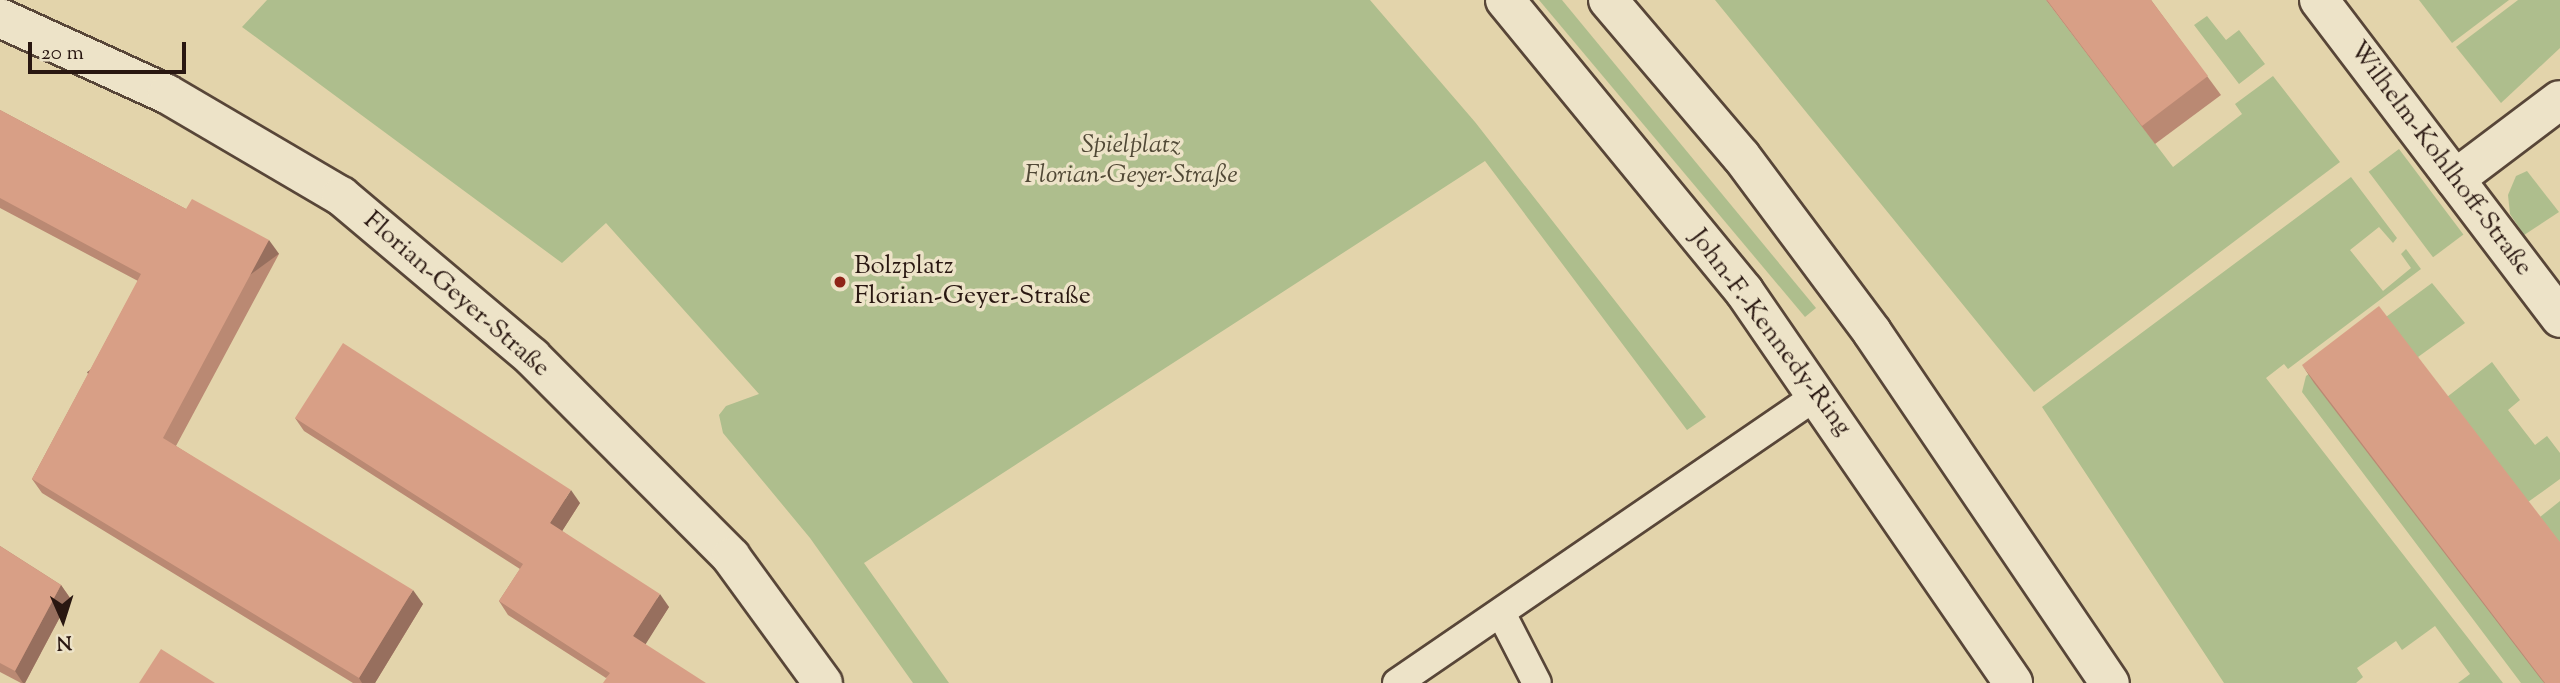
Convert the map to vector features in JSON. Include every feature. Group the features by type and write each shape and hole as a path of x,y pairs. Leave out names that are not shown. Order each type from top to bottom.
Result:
{"main road":[{"name":"John-F.-Kennedy-Ring","path":"1505,0 1744,291 1819,394 2013,683"},
{"path":"1608,0 1741,156 1864,321 2110,683"},
{"name":"Wilhelm-Kohlhoff-Straße","path":"2319,0 2560,318"},
{"name":"Florian-Geyer-Straße","path":"0,19 167,94 341,196 532,357 731,556 823,683"},
{"path":"2455,179 2560,100"}],"lane":[{"path":"1396,683 1502,615 1819,394"},
{"path":"1502,615 1537,683"}],"green space":[{"name":"Spielplatz Florian-Geyer-Straße","path":"267,0 1370,0 1475,122 1706,417 1687,430 1485,161 864,563 949,683 913,683 810,538 723,433 719,415 726,406 759,394 606,223 562,263 242,27"},
{"path":"1539,0 1562,0 1816,308 1805,317"},
{"path":"1715,0 2046,0 2173,167 2242,114 2235,104 2273,76 2340,162 2034,392"},
{"path":"2419,0 2509,0 2452,43"},
{"path":"2518,0 2560,0 2560,48 2501,103 2456,47"},
{"path":"2207,16 2226,40 2239,30 2265,64 2239,84 2194,25"},
{"path":"2399,149 2463,234 2433,257 2369,172"},
{"path":"2527,171 2559,212 2524,235 2510,214 2508,195 2516,176"},
{"path":"2351,177 2397,238 2393,243 2379,227 2350,250 2383,291 2411,268 2401,254 2406,249 2421,269 2288,369 2284,364 2266,378 2503,683 2458,683 2470,674 2435,626 2402,650 2396,641 2357,668 2363,677 2356,683 2224,683 2042,407"},
{"path":"2432,283 2465,323 2418,357 2544,683 2521,683 2302,392 2306,376"},
{"path":"2492,362 2520,400 2508,410 2535,445 2547,436 2560,453 2560,479 2528,502 2447,397"},
{"path":"2560,501 2560,543 2540,517"}],"building":[{"path":"2047,0 2151,0 2208,76 2142,126"},
{"path":"0,110 186,209 192,199 269,240 163,438 413,590 359,678 32,479 141,274 0,198"},
{"path":"2379,306 2560,542 2560,683 2545,683 2302,365"},
{"path":"343,343 571,490 550,523 660,594 633,636 706,683 603,683 610,673 499,601 523,564 295,418"},
{"path":"0,546 61,585 15,671 0,663"},
{"path":"161,649 215,683 139,683"}],"place":[{"name":"Bolzplatz Florian-Geyer-Straße","path":"840,282"}]}
